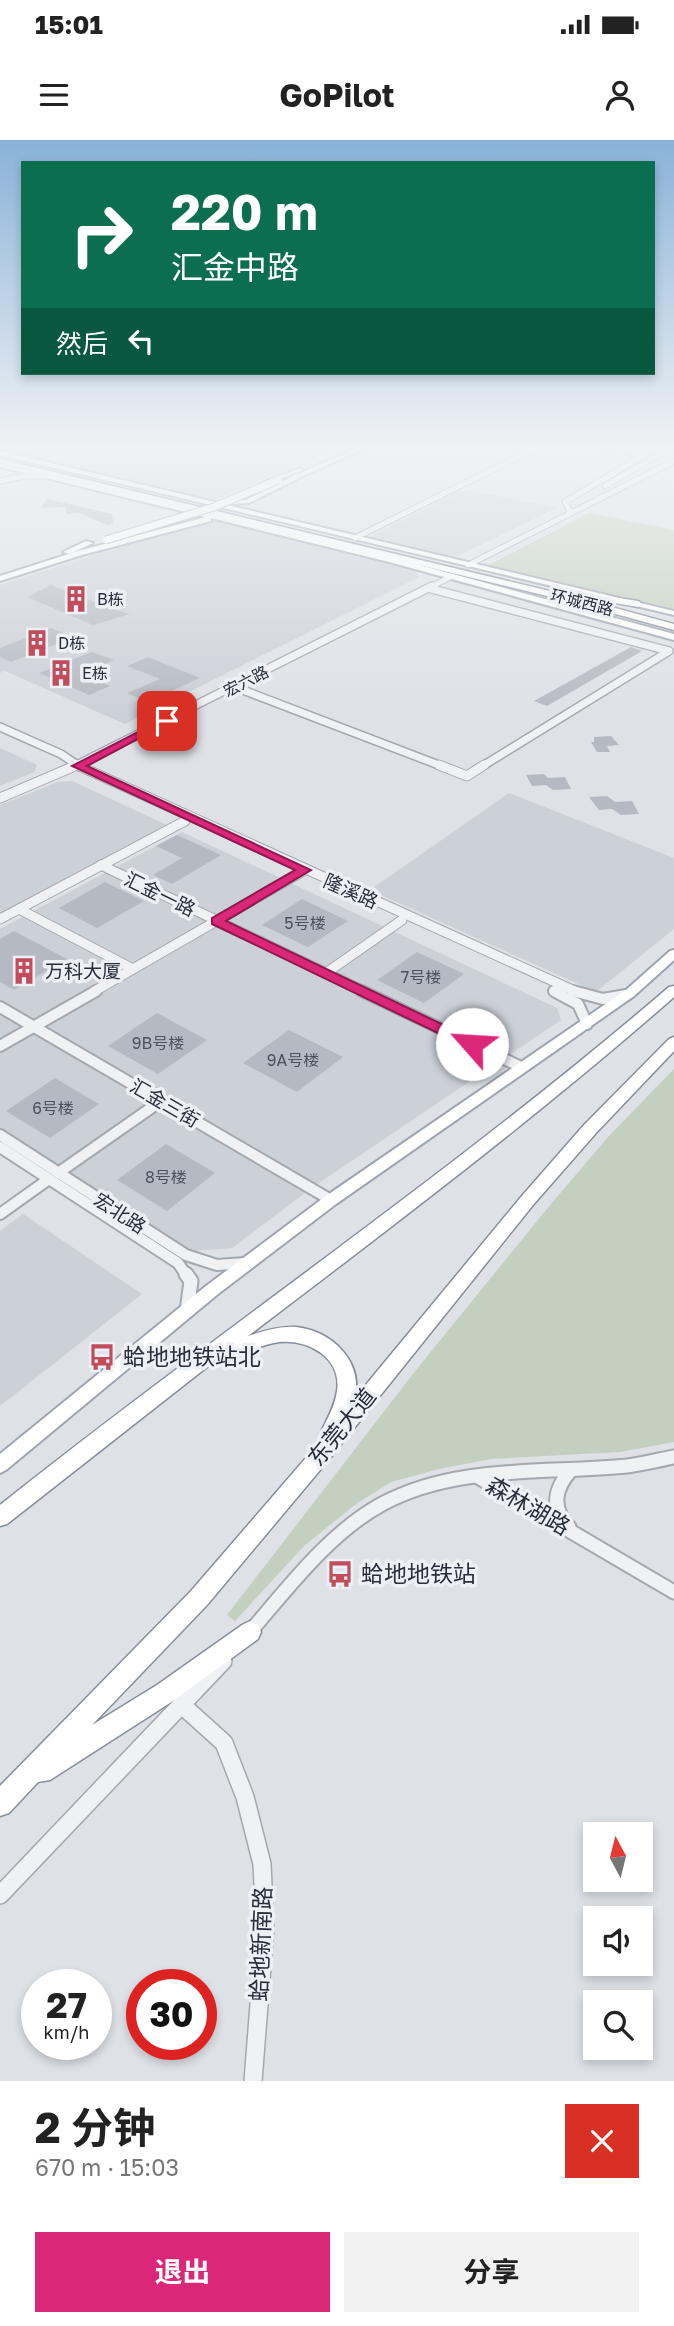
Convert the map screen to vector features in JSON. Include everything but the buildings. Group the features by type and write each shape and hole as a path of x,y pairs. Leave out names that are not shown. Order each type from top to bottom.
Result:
{"highway":[{"name":"环城西路","path":"310,536 674,627"},
{"name":"环城西路","path":"322,536 674,621"},
{"path":"579,596 638,604"},
{"path":"593,605 632,626"},
{"path":"0,1517 191,1369 472,1158 567,1083 674,990"},
{"name":"东莞大道","path":"0,1804 199,1598 324,1451 527,1201 590,1129 674,1042"},
{"path":"191,1369 234,1348 274,1335 307,1335 326,1343 344,1365 348,1391 324,1451"},
{"path":"18,1786 165,1693 250,1632"}],"main road":[{"path":"0,573 116,536"},
{"path":"67,552 128,536"},
{"path":"0,579 142,536"},
{"path":"288,536 449,575 674,637"},
{"path":"344,536 674,613"},
{"path":"81,553 110,541"},
{"path":"0,1465 187,1311 331,1199 587,1024 630,993 674,954"},
{"path":"0,1810 18,1786"}],"street":[{"path":"355,538 360,536"},
{"path":"468,565 526,536"},
{"name":"宏六路","path":"0,798 235,687 449,575"},
{"name":"宏六路","path":"0,792 72,765 449,575"},
{"path":"235,687 467,776 669,651 428,588"},
{"path":"514,610 531,597"},
{"name":"隆溪路","path":"0,727 61,754 72,765 186,821 585,996 609,999 630,993"},
{"name":"隆溪路","path":"0,733 302,871 571,999 582,1009 587,1024"},
{"path":"0,919 186,821"},
{"name":"汇金一路","path":"101,865 521,1067"},
{"path":"0,1046 302,871"},
{"path":"19,909 133,969"},
{"path":"326,973 402,920"},
{"name":"汇金三街","path":"0,1007 331,1199"},
{"path":"0,1214 161,1101"},
{"name":"宏北路","path":"0,1135 178,1263 191,1281 187,1311"},
{"name":"宏北路","path":"0,1147 186,1255 217,1265 248,1263"},
{"path":"0,1895 183,1706 317,1557 367,1516 399,1496 478,1477 625,1466 674,1457"},
{"name":"森林湖路","path":"571,1470 560,1480 555,1494 556,1509 565,1524 579,1536"},
{"name":"森林湖路","path":"478,1477 674,1592"},
{"name":"蛤地新南路","path":"183,1706 224,1743 245,1797 262,1864 265,1927 253,2081"}],"shaded area":[{"path":"153,536 276,536 414,570 419,577 125,724 5,671 0,673 0,585"},
{"path":"500,536 457,556 442,555 369,537"},
{"path":"0,748 37,765 34,772 0,786"},
{"path":"72,781 167,825 0,913 0,805 58,782"},
{"path":"509,793 674,858 674,929 596,992 370,890"},
{"path":"182,832 557,1008 561,1020 313,1187 232,1248 191,1251 0,1128 0,929"},
{"path":"23,1214 142,1294 0,1406 0,1231"}],"green space":[{"path":"546,536 674,536 674,609 487,566"},
{"path":"674,1069 674,1442 620,1452 491,1459 391,1482 356,1504 304,1546 235,1621 227,1615 416,1370 546,1210 608,1137"}],"place":[{"name":"B栋","path":"76,599"},
{"name":"D栋","path":"37,643"},
{"name":"E栋","path":"61,673"},
{"name":"万科大厦","path":"24,971"},
{"name":"蛤地地铁站北","path":"102,1357"},
{"name":"蛤地地铁站","path":"340,1574"}],"route":[{"path":"167,721 78,766 305,870 216,921 472,1044"}]}
